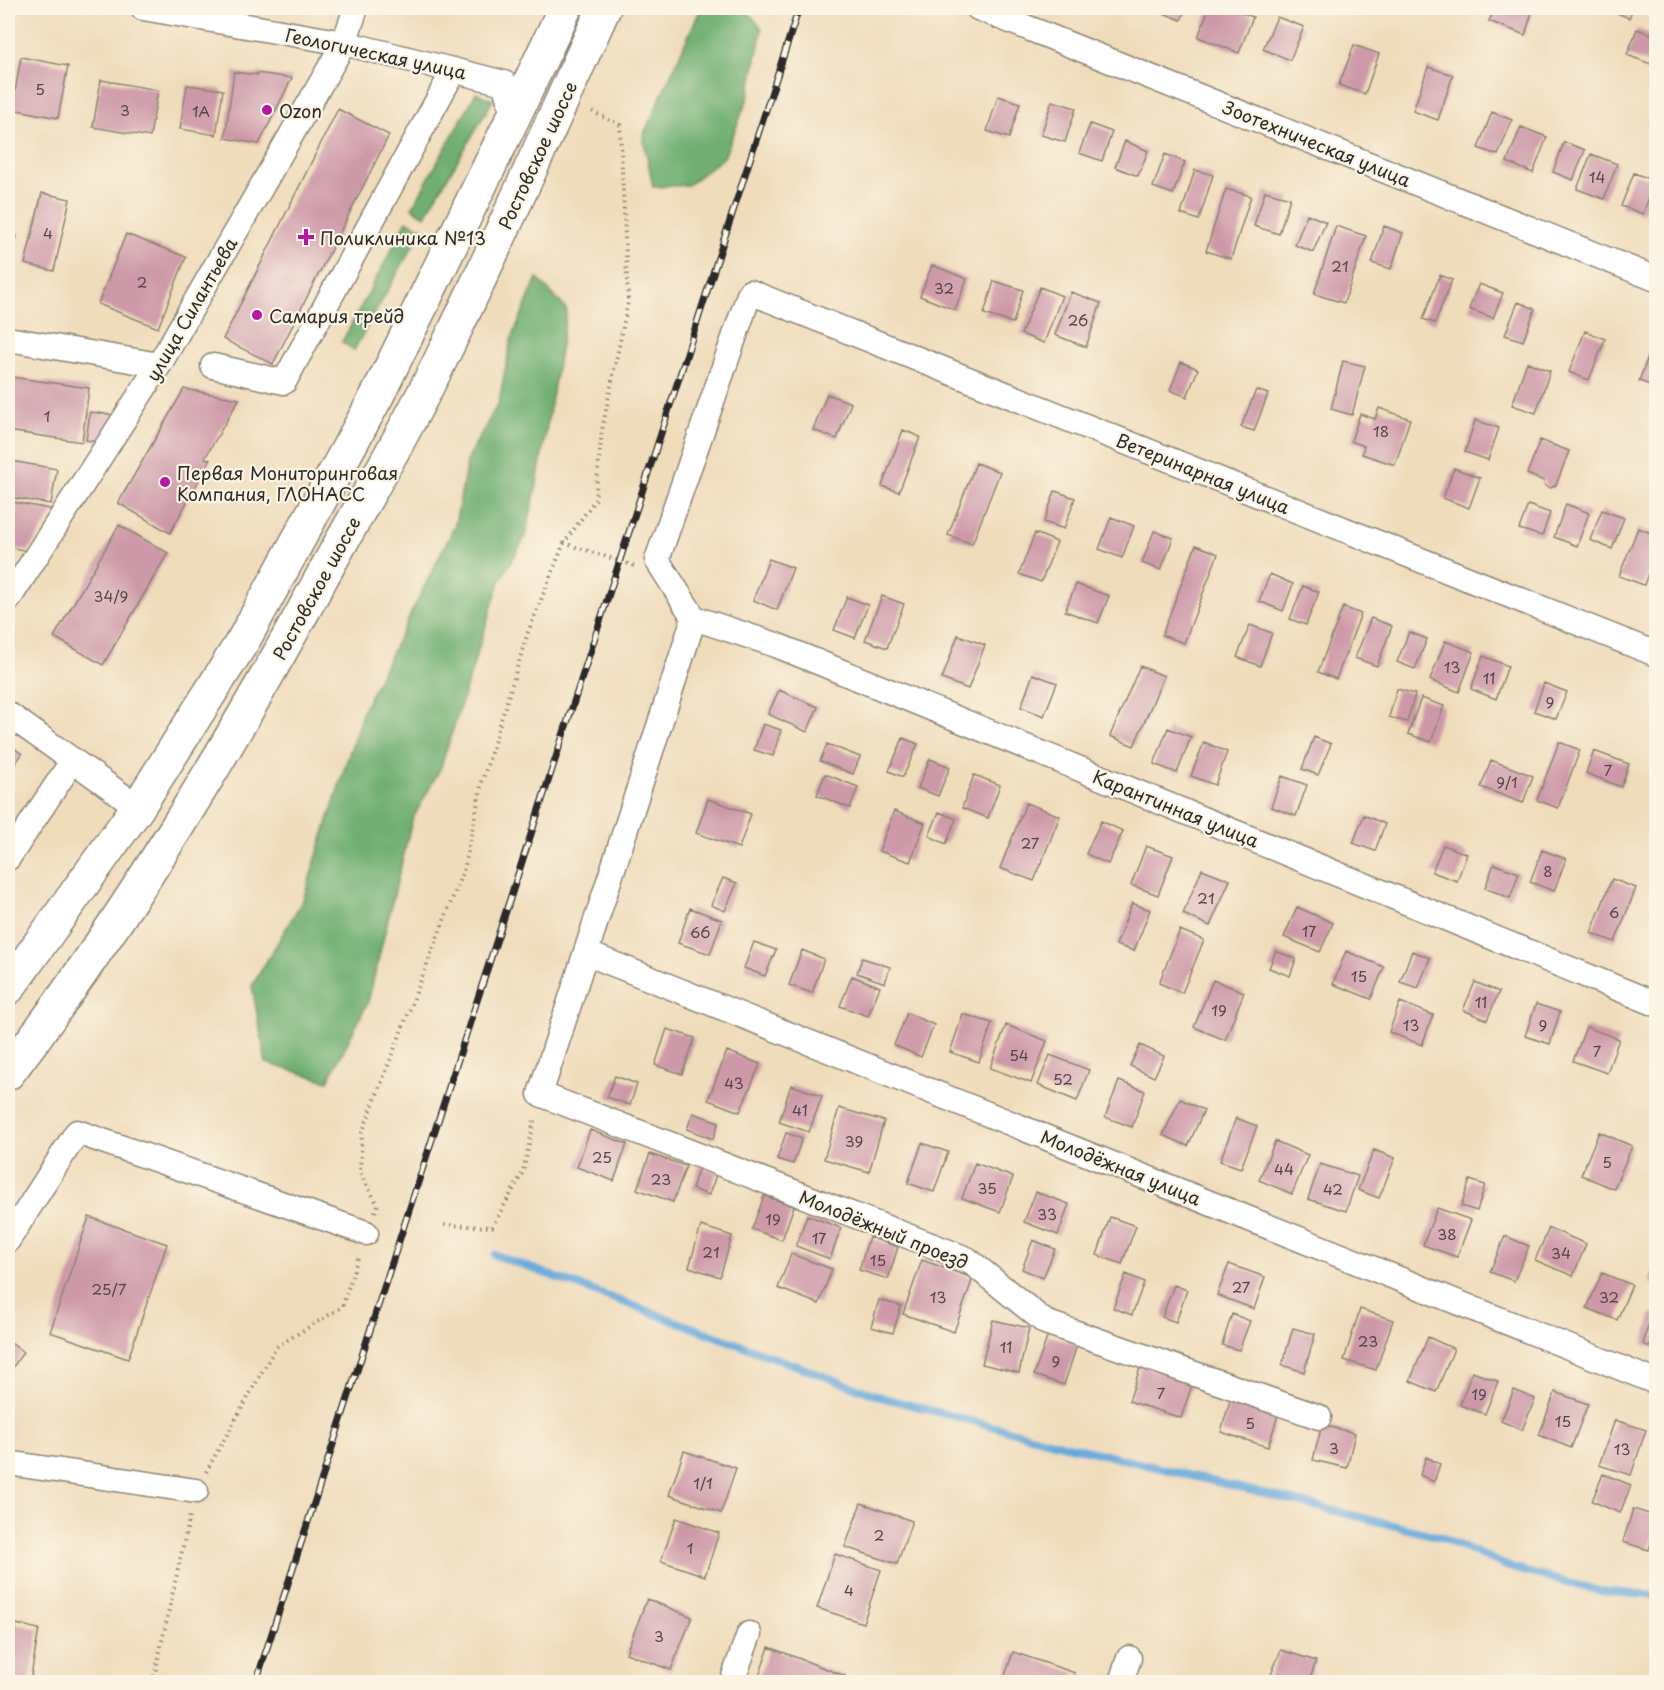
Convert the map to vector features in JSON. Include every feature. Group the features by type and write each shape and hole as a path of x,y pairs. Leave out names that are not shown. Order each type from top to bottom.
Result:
{"highway":[{"name":"Ростовское шоссе","path":"8,988 138,807 244,639 379,393 565,8"},
{"name":"Ростовское шоссе","path":"8,1073 42,1028 166,846 281,653 440,361 549,132 604,8"}],"street":[{"name":"Геологическая улица","path":"143,8 344,43 504,83 514,116"},
{"name":"улица Силантьева","path":"8,600 159,365 344,43 356,8"},
{"name":"Зоотехническая улица","path":"978,8 1656,279"},
{"path":"213,366 284,382 454,70"},
{"name":"Ветеринарная улица","path":"668,574 657,560 750,292 1656,654"},
{"path":"8,339 159,365"},
{"path":"540,1094 694,618 668,574"},
{"name":"Карантинная улица","path":"694,618 776,645 1656,1004"},
{"path":"8,714 138,807"},
{"path":"8,858 73,760"},
{"name":"Молодёжная улица","path":"586,953 1656,1382"},
{"name":"Молодёжный проезд","path":"540,1094 967,1259 1044,1322 1318,1417"},
{"path":"8,1240 77,1132 366,1233"},
{"path":"8,1463 196,1491"},
{"path":"732,1683 749,1634"},
{"path":"1121,1683 1129,1658"}],"path":[{"path":"153,1683 196,1491 276,1347 342,1307 366,1233 378,1205 360,1173 362,1133 465,866 482,782 528,632 564,543 595,500 602,430 628,302 621,125 580,105"},
{"path":"564,543 621,562 668,574"},
{"path":"444,1225 492,1227 523,1172 540,1094"}],"green space":[{"path":"701,8 745,8 762,29 748,98 724,157 688,185 653,187 643,136"},
{"path":"476,93 493,100 425,216 412,208"},
{"path":"407,221 423,228 354,350 342,342"},
{"path":"537,278 567,310 536,489 525,537 500,581 441,767 412,820 368,1002 328,1081 266,1063 252,986 303,900 363,710 455,525 468,457 499,402 511,340"}],"building":[{"path":"1159,8 1186,8 1181,20 1158,11"},
{"path":"1209,8 1228,8 1253,17 1239,53 1198,37"},
{"path":"1496,8 1516,8 1532,13 1525,35 1489,21"},
{"path":"1614,8 1633,8 1629,18 1612,11"},
{"path":"1277,17 1304,27 1290,60 1263,49"},
{"path":"1637,29 1656,36 1656,66 1627,55"},
{"path":"1354,45 1379,54 1365,94 1339,85"},
{"path":"21,57 68,66 58,118 12,109"},
{"path":"1428,67 1453,75 1438,120 1413,111"},
{"path":"234,72 292,78 259,144 225,138"},
{"path":"101,80 158,90 150,137 93,127"},
{"path":"187,85 223,90 216,135 180,129"},
{"path":"998,96 1020,103 1009,138 987,131"},
{"path":"1052,101 1076,108 1065,142 1041,135"},
{"name":"Поликлиника №13","path":"338,109 389,135 273,364 223,339"},
{"path":"1492,112 1512,120 1498,155 1478,148"},
{"path":"1090,124 1112,132 1102,161 1079,153"},
{"path":"1521,127 1547,137 1533,173 1507,162"},
{"path":"1125,141 1148,151 1138,176 1115,167"},
{"path":"1564,142 1585,150 1573,180 1553,172"},
{"path":"1165,154 1185,162 1173,194 1153,187"},
{"path":"1591,154 1617,164 1604,199 1577,189"},
{"path":"1195,170 1213,175 1199,220 1181,214"},
{"path":"1634,173 1655,181 1643,214 1621,206"},
{"path":"1226,189 1251,196 1231,259 1206,251"},
{"path":"1265,191 1290,198 1279,234 1254,226"},
{"path":"42,193 70,199 54,271 25,264"},
{"path":"1307,214 1326,222 1313,252 1295,245"},
{"path":"1336,226 1366,236 1344,303 1314,294"},
{"path":"1384,226 1403,233 1391,269 1372,263"},
{"path":"8,234 17,236 8,272"},
{"path":"126,234 186,257 158,328 98,304"},
{"path":"932,265 967,279 955,310 920,296"},
{"path":"1440,275 1452,280 1435,323 1423,319"},
{"path":"994,281 1023,290 1013,323 984,314"},
{"path":"1479,284 1503,293 1493,318 1469,309"},
{"path":"1040,287 1062,296 1044,343 1021,334"},
{"path":"1071,292 1101,303 1086,347 1055,335"},
{"path":"1518,302 1535,309 1523,341 1505,335"},
{"path":"1585,331 1605,339 1589,380 1569,372"},
{"path":"1654,341 1656,342 1656,387 1639,381"},
{"path":"1343,361 1365,366 1352,415 1331,409"},
{"path":"1181,362 1198,369 1187,397 1170,390"},
{"path":"1527,362 1550,371 1536,413 1512,405"},
{"path":"11,377 89,388 82,442 8,431"},
{"name":"Первая Мониторинговая Компания, ГЛОНАСС","path":"184,389 239,399 205,458 210,460 170,533 118,503"},
{"path":"1256,390 1268,394 1254,431 1241,427"},
{"path":"827,394 851,403 837,439 813,430"},
{"path":"1379,408 1410,419 1395,465 1362,454 1364,446 1351,441 1360,414 1375,419"},
{"path":"90,412 123,416 106,443 86,440"},
{"path":"1475,420 1499,428 1488,460 1465,452"},
{"path":"903,430 920,437 899,492 882,486"},
{"path":"1540,440 1569,451 1556,485 1551,488 1545,486 1544,481 1527,474"},
{"path":"11,461 57,469 51,504 8,497"},
{"path":"976,463 1000,472 972,544 948,535"},
{"path":"1454,468 1480,478 1469,508 1443,498"},
{"path":"1055,491 1075,498 1064,529 1044,522"},
{"path":"8,501 55,510 28,551 8,547"},
{"path":"1566,504 1589,513 1577,546 1554,537"},
{"path":"1528,505 1550,513 1542,536 1519,529"},
{"path":"1602,510 1624,518 1612,549 1590,540"},
{"path":"1111,517 1134,526 1122,558 1099,549"},
{"path":"119,525 168,553 103,665 54,637"},
{"path":"1638,528 1656,535 1656,551 1644,585 1619,576"},
{"path":"1154,531 1173,538 1161,570 1142,563"},
{"path":"1035,533 1057,542 1041,582 1019,574"},
{"path":"1196,545 1218,554 1184,643 1162,635"},
{"path":"769,559 793,568 777,610 753,600"},
{"path":"1270,574 1293,584 1283,611 1259,601"},
{"path":"1076,584 1109,596 1098,623 1065,611"},
{"path":"1303,586 1319,592 1306,625 1290,619"},
{"path":"882,596 904,604 887,648 865,640"},
{"path":"847,597 868,605 855,638 834,630"},
{"path":"1343,607 1361,614 1336,679 1318,672"},
{"path":"1371,618 1392,626 1377,666 1355,658"},
{"path":"1250,625 1272,633 1260,666 1237,657"},
{"path":"1409,632 1427,639 1415,669 1397,662"},
{"path":"958,635 985,645 968,689 942,679"},
{"path":"1445,641 1474,652 1459,692 1430,680"},
{"path":"1483,656 1508,666 1496,699 1471,689"},
{"path":"1140,666 1164,676 1134,746 1110,736"},
{"path":"1033,674 1057,683 1044,716 1021,707"},
{"path":"1544,683 1567,692 1556,719 1534,711"},
{"path":"1397,689 1415,694 1407,722 1389,717"},
{"path":"779,690 818,707 807,732 768,714"},
{"path":"1421,698 1444,706 1431,742 1408,734"},
{"path":"763,724 781,730 773,756 754,750"},
{"path":"1168,728 1191,737 1177,773 1154,764"},
{"path":"1314,737 1331,744 1318,775 1302,769"},
{"path":"903,738 918,744 903,777 889,771"},
{"path":"1204,742 1227,752 1215,785 1191,776"},
{"path":"1559,742 1580,750 1558,808 1537,800"},
{"path":"8,744 22,754 8,775"},
{"path":"827,744 860,757 853,774 820,761"},
{"path":"1594,751 1629,764 1621,787 1586,773"},
{"path":"930,759 950,767 938,796 918,788"},
{"path":"1491,760 1533,776 1523,803 1481,787"},
{"path":"825,774 858,787 850,808 817,795"},
{"path":"974,775 1000,785 988,818 962,808"},
{"path":"1282,776 1307,785 1296,816 1271,807"},
{"path":"708,799 751,814 739,848 696,833"},
{"path":"1026,803 1060,816 1034,881 1000,868"},
{"path":"894,811 925,823 910,862 879,851"},
{"path":"939,812 956,819 946,844 929,836"},
{"path":"1364,815 1385,824 1375,851 1353,843"},
{"path":"1101,821 1123,831 1108,864 1086,854"},
{"path":"1443,845 1467,854 1457,881 1432,872"},
{"path":"1146,846 1173,856 1158,895 1131,885"},
{"path":"1542,850 1566,859 1554,891 1530,882"},
{"path":"1494,864 1519,873 1510,898 1485,888"},
{"path":"1202,869 1230,880 1210,926 1183,914"},
{"path":"723,878 737,883 725,911 711,905"},
{"path":"1612,879 1636,888 1615,942 1591,933"},
{"path":"1132,903 1150,910 1134,951 1116,945"},
{"path":"1297,907 1333,923 1320,952 1284,937"},
{"path":"690,908 722,920 710,954 678,943"},
{"path":"1180,930 1204,940 1182,993 1159,983"},
{"path":"754,942 776,950 765,976 744,968"},
{"path":"802,950 824,959 812,993 789,985"},
{"path":"1276,951 1296,959 1290,976 1269,968"},
{"path":"1346,951 1384,967 1371,999 1333,984"},
{"path":"1412,951 1430,958 1418,988 1400,982"},
{"path":"862,958 890,967 885,983 857,973"},
{"path":"852,976 880,987 868,1016 840,1006"},
{"path":"1213,980 1244,992 1225,1040 1194,1027"},
{"path":"1475,982 1499,992 1487,1020 1463,1010"},
{"path":"1400,1002 1433,1015 1422,1045 1389,1032"},
{"path":"1536,1004 1560,1012 1550,1044 1525,1036"},
{"path":"907,1013 934,1025 921,1057 894,1045"},
{"path":"963,1014 992,1023 979,1062 950,1052"},
{"path":"1006,1025 1047,1041 1031,1083 990,1068"},
{"path":"1586,1027 1619,1039 1607,1073 1573,1061"},
{"path":"667,1029 695,1038 682,1074 655,1065"},
{"path":"1140,1045 1164,1056 1154,1077 1130,1066"},
{"path":"727,1051 760,1064 740,1112 708,1100"},
{"path":"1050,1055 1089,1070 1077,1101 1038,1085"},
{"path":"615,1076 637,1084 630,1105 607,1097"},
{"path":"1119,1081 1145,1091 1132,1127 1105,1117"},
{"path":"791,1085 822,1096 809,1132 779,1122"},
{"path":"1180,1099 1204,1110 1188,1146 1163,1135"},
{"path":"839,1108 884,1121 869,1172 824,1159"},
{"path":"693,1113 719,1122 713,1139 687,1129"},
{"path":"1236,1118 1257,1126 1241,1168 1220,1161"},
{"path":"590,1130 627,1144 614,1181 577,1167"},
{"path":"1599,1132 1632,1146 1614,1189 1581,1175"},
{"path":"786,1133 802,1138 793,1164 777,1159"},
{"path":"1275,1141 1308,1155 1292,1194 1259,1180"},
{"path":"922,1143 948,1152 934,1192 908,1183"},
{"path":"1374,1150 1395,1158 1379,1198 1358,1190"},
{"path":"650,1154 686,1166 673,1202 637,1189"},
{"path":"975,1163 1013,1177 1000,1212 962,1198"},
{"path":"1320,1164 1358,1176 1346,1211 1308,1199"},
{"path":"699,1166 717,1172 709,1195 692,1189"},
{"path":"1470,1180 1485,1185 1477,1211 1461,1206"},
{"path":"1036,1192 1069,1204 1058,1235 1024,1222"},
{"path":"764,1196 794,1206 782,1240 752,1229"},
{"path":"1437,1208 1471,1220 1457,1257 1423,1245"},
{"path":"807,1215 841,1228 830,1259 796,1246"},
{"path":"89,1217 167,1244 128,1359 50,1332"},
{"path":"1110,1217 1136,1226 1122,1264 1097,1255"},
{"path":"701,1226 732,1236 720,1277 689,1267"},
{"path":"1549,1228 1586,1244 1573,1276 1535,1260"},
{"path":"1505,1236 1529,1246 1514,1281 1490,1272"},
{"path":"869,1237 898,1247 888,1279 859,1270"},
{"path":"1033,1240 1055,1249 1043,1278 1022,1269"},
{"path":"791,1254 832,1269 819,1304 778,1288"},
{"path":"922,1260 973,1278 954,1332 903,1314"},
{"path":"1656,1263 1656,1285 1649,1282"},
{"path":"1229,1264 1265,1277 1254,1309 1217,1295"},
{"path":"1602,1273 1632,1285 1617,1320 1587,1308"},
{"path":"1126,1274 1144,1282 1132,1315 1113,1308"},
{"path":"1174,1285 1187,1290 1176,1322 1162,1317"},
{"path":"879,1300 901,1306 893,1333 871,1327"},
{"path":"1360,1309 1393,1320 1376,1370 1344,1360"},
{"path":"1652,1313 1656,1314 1656,1349 1643,1344"},
{"path":"1232,1314 1250,1321 1239,1350 1222,1345"},
{"path":"993,1320 1029,1328 1019,1373 982,1364"},
{"path":"1293,1328 1315,1334 1304,1372 1282,1365"},
{"path":"1048,1335 1077,1345 1064,1385 1034,1375"},
{"path":"1428,1337 1454,1349 1436,1392 1410,1381"},
{"path":"8,1341 23,1352 8,1375"},
{"path":"1141,1365 1193,1382 1181,1418 1129,1401"},
{"path":"1472,1372 1498,1381 1485,1414 1460,1405"},
{"path":"1514,1390 1535,1399 1522,1430 1501,1421"},
{"path":"1555,1392 1588,1404 1571,1448 1539,1435"},
{"path":"1231,1397 1279,1412 1268,1447 1221,1432"},
{"path":"1615,1420 1646,1430 1631,1475 1599,1465"},
{"path":"1322,1425 1355,1433 1347,1468 1313,1460"},
{"path":"684,1451 736,1468 721,1513 669,1495"},
{"path":"1426,1457 1440,1464 1434,1482 1420,1475"},
{"path":"1603,1474 1631,1485 1620,1513 1592,1501"},
{"path":"861,1503 912,1521 897,1564 845,1547"},
{"path":"1633,1509 1656,1516 1649,1550 1623,1542"},
{"path":"676,1518 719,1533 705,1576 661,1561"},
{"path":"835,1554 881,1570 863,1623 817,1608"},
{"path":"647,1599 692,1617 671,1670 626,1653"},
{"path":"16,1624 39,1629 30,1682 8,1682"},
{"path":"769,1647 845,1676 842,1682 757,1682"},
{"path":"1281,1650 1316,1661 1309,1682 1268,1682"},
{"path":"1013,1652 1075,1673 1072,1682 1003,1682"}],"waterway":[{"path":"495,1255 884,1398 1441,1537 1511,1568 1600,1591 1656,1596"}],"railway":[{"path":"256,1682 799,8"}],"place":[{"name":"Ozon","path":"267,110"},
{"name":"Поликлиника №13","path":"306,237"},
{"name":"Самария трейд","path":"257,315"},
{"name":"Первая Мониторинговая Компания, ГЛОНАСС","path":"165,482"}]}
